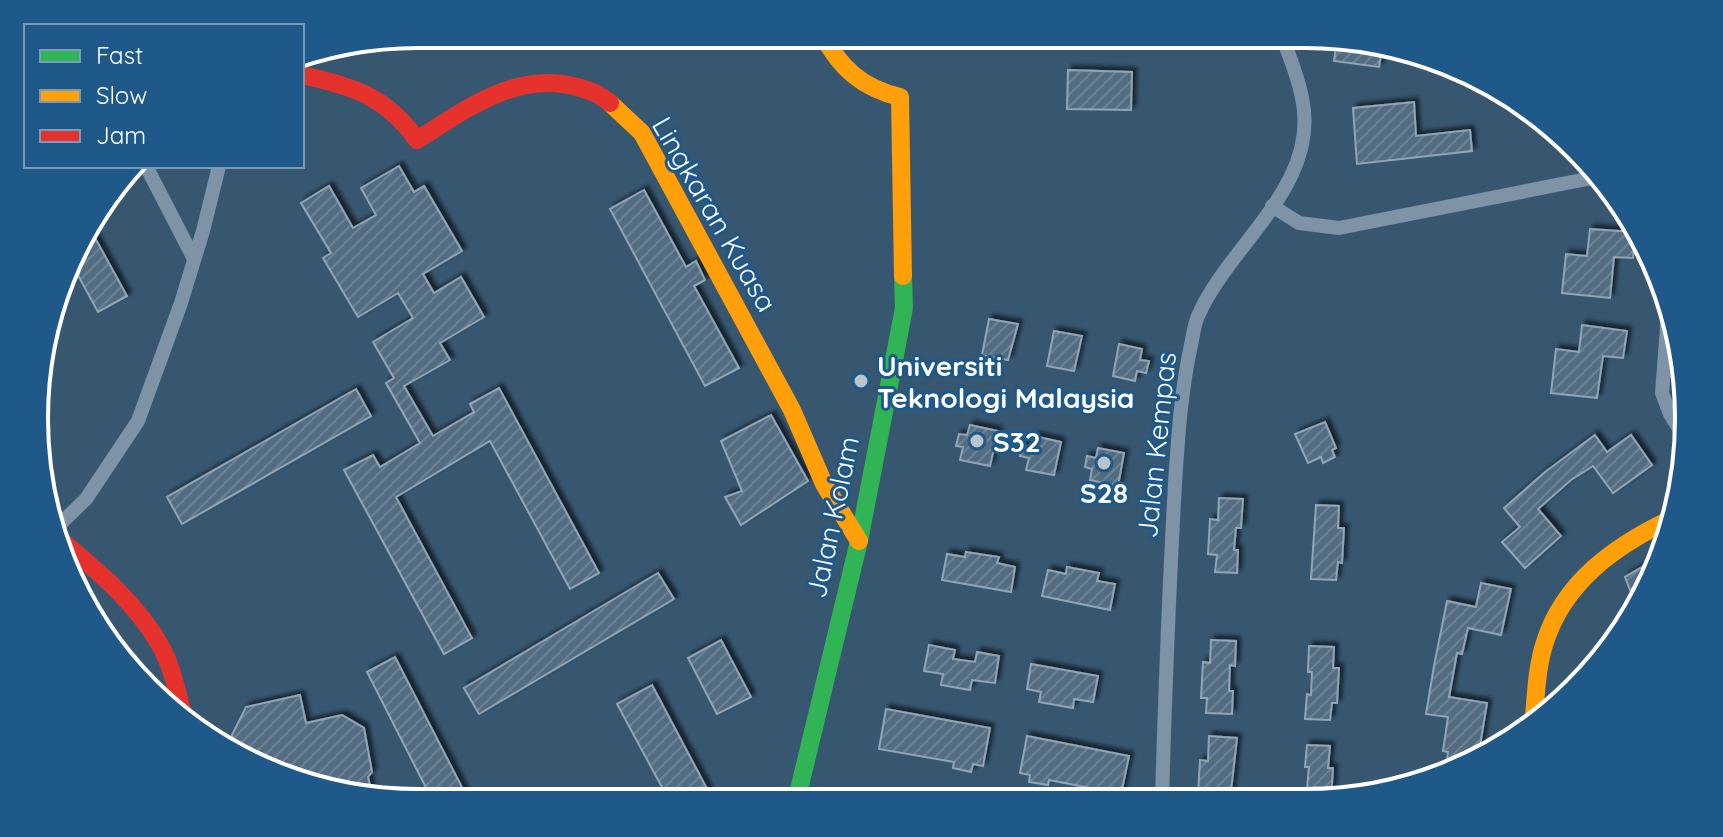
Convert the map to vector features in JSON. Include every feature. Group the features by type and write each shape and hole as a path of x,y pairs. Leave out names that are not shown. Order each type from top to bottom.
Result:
{"street":[{"name":"Jalan Kolam","path":"799,789 859,541 904,308 900,97 881,94 862,86 829,48"},
{"name":"Jalan Kempas","path":"1162,789 1179,418 1188,358 1197,318 1215,285 1293,177 1302,155 1303,99 1286,48"},
{"name":"Lingkaran Kuasa","path":"304,75 339,83 377,97 406,121 417,140 466,109 508,88 556,81 599,93 642,133 792,410 825,486 859,541"},
{"path":"147,168 194,259"},
{"path":"63,521 86,499 138,421 194,259 218,168"},
{"path":"1272,206 1299,223 1339,228 1587,179"},
{"path":"1666,339 1662,393 1675,422"},
{"path":"1536,708 1544,643 1554,617 1575,588 1599,564 1659,525"},
{"path":"73,551 147,625 160,646 180,701"}],"building":[{"path":"1336,50 1381,56 1379,67 1334,61"},
{"path":"1068,70 1132,72 1131,110 1067,109"},
{"path":"1414,102 1416,136 1470,130 1472,151 1357,164 1353,108"},
{"path":"399,166 414,192 424,186 462,251 423,274 434,293 461,277 484,317 440,343 450,360 404,386 433,436 474,412 470,404 499,388 599,573 570,589 490,441 396,497 472,638 444,654 344,470 373,455 380,467 420,443 386,383 394,378 373,342 413,318 398,293 358,317 323,258 331,253 301,203 329,186 353,228 376,215 361,188"},
{"path":"644,190 686,267 696,261 705,280 694,286 739,368 705,386 610,209"},
{"path":"1590,229 1624,231 1634,249 1633,258 1614,257 1610,298 1562,293 1566,254 1587,256"},
{"path":"95,238 127,296 98,312 77,274"},
{"path":"989,319 1018,324 1008,360 982,355"},
{"path":"1582,325 1627,331 1623,358 1603,356 1597,398 1551,393 1556,349 1579,352"},
{"path":"1054,331 1082,336 1074,371 1047,366"},
{"path":"1119,344 1142,349 1140,360 1149,361 1146,373 1137,371 1135,381 1113,376"},
{"path":"356,389 371,416 182,524 167,497"},
{"path":"771,415 808,481 741,525 725,497 742,491 721,441"},
{"path":"1325,422 1336,448 1332,450 1335,457 1323,463 1321,457 1308,463 1295,434"},
{"name":"S32","path":"970,425 998,431 990,466 960,460 963,447 956,446 959,434 967,435"},
{"path":"1595,435 1607,452 1631,435 1652,465 1613,493 1593,466 1571,480 1538,509 1561,536 1525,568 1502,542 1520,527 1504,508 1545,472"},
{"path":"1034,436 1061,442 1054,475 1026,470 1029,458 1020,456 1022,445 1031,447"},
{"name":"S28","path":"1098,448 1124,453 1118,486 1090,480 1092,469 1085,467 1087,456 1096,458"},
{"path":"1219,498 1243,499 1241,528 1236,528 1234,550 1238,550 1237,573 1215,572 1217,555 1208,554 1210,519 1218,520"},
{"path":"1316,505 1339,506 1338,528 1344,528 1342,563 1338,562 1336,580 1311,579"},
{"path":"966,552 999,557 997,563 1015,567 1011,592 942,580 947,554 965,557"},
{"path":"1644,566 1630,590 1625,577"},
{"path":"1067,567 1099,573 1097,581 1115,584 1110,610 1042,596 1048,570 1066,574"},
{"path":"658,573 674,599 479,714 464,688"},
{"path":"1481,583 1511,589 1501,635 1468,628 1462,654 1457,653 1449,697 1487,703 1480,744 1447,761 1448,752 1443,751 1448,717 1426,714 1434,666 1447,601 1476,607"},
{"path":"721,640 751,697 717,714 688,658"},
{"path":"1211,640 1236,641 1235,666 1230,665 1232,714 1206,713 1207,698 1201,698 1203,662 1210,663"},
{"path":"929,645 955,650 953,659 975,662 977,652 999,656 995,683 972,680 970,690 941,685 943,674 924,671"},
{"path":"1309,646 1334,647 1333,668 1339,668 1337,703 1332,703 1330,720 1305,719 1307,694 1311,695"},
{"path":"395,657 463,789 427,789 367,672"},
{"path":"1031,664 1098,676 1093,702 1074,699 1073,708 1039,702 1041,692 1027,689"},
{"path":"652,685 707,789 663,789 617,704"},
{"path":"300,695 306,723 342,715 364,728 372,772 368,777 370,786 299,769 233,739 246,707"},
{"path":"886,709 990,728 983,766 973,764 971,772 953,768 954,762 879,749"},
{"path":"1027,736 1129,756 1122,789 1095,789 1049,780 1048,785 1029,782 1030,775 1020,773"},
{"path":"1209,736 1237,738 1231,789 1198,789 1200,760 1208,761"},
{"path":"1307,745 1330,746 1328,768 1333,768 1332,788 1307,789 1309,767 1305,767"}],"traffic: fast":[{"path":"799,789 859,541 904,308 903,276"}],"traffic: slow":[{"path":"831,48 845,67 863,82 900,97 903,276"},
{"path":"610,103 642,133 792,410 824,484 859,541"},
{"path":"1535,708 1542,652 1565,601 1578,584 1611,554 1659,525"}],"traffic: jam":[{"path":"304,76 367,95 393,113 417,140 474,105 513,88 555,83 595,93 610,103"},
{"path":"73,550 114,587 150,629 168,661 180,701"}],"place":[{"name":"Universiti Teknologi Malaysia","path":"861,381"},
{"name":"S32","path":"977,441"},
{"name":"S28","path":"1104,463"}]}
